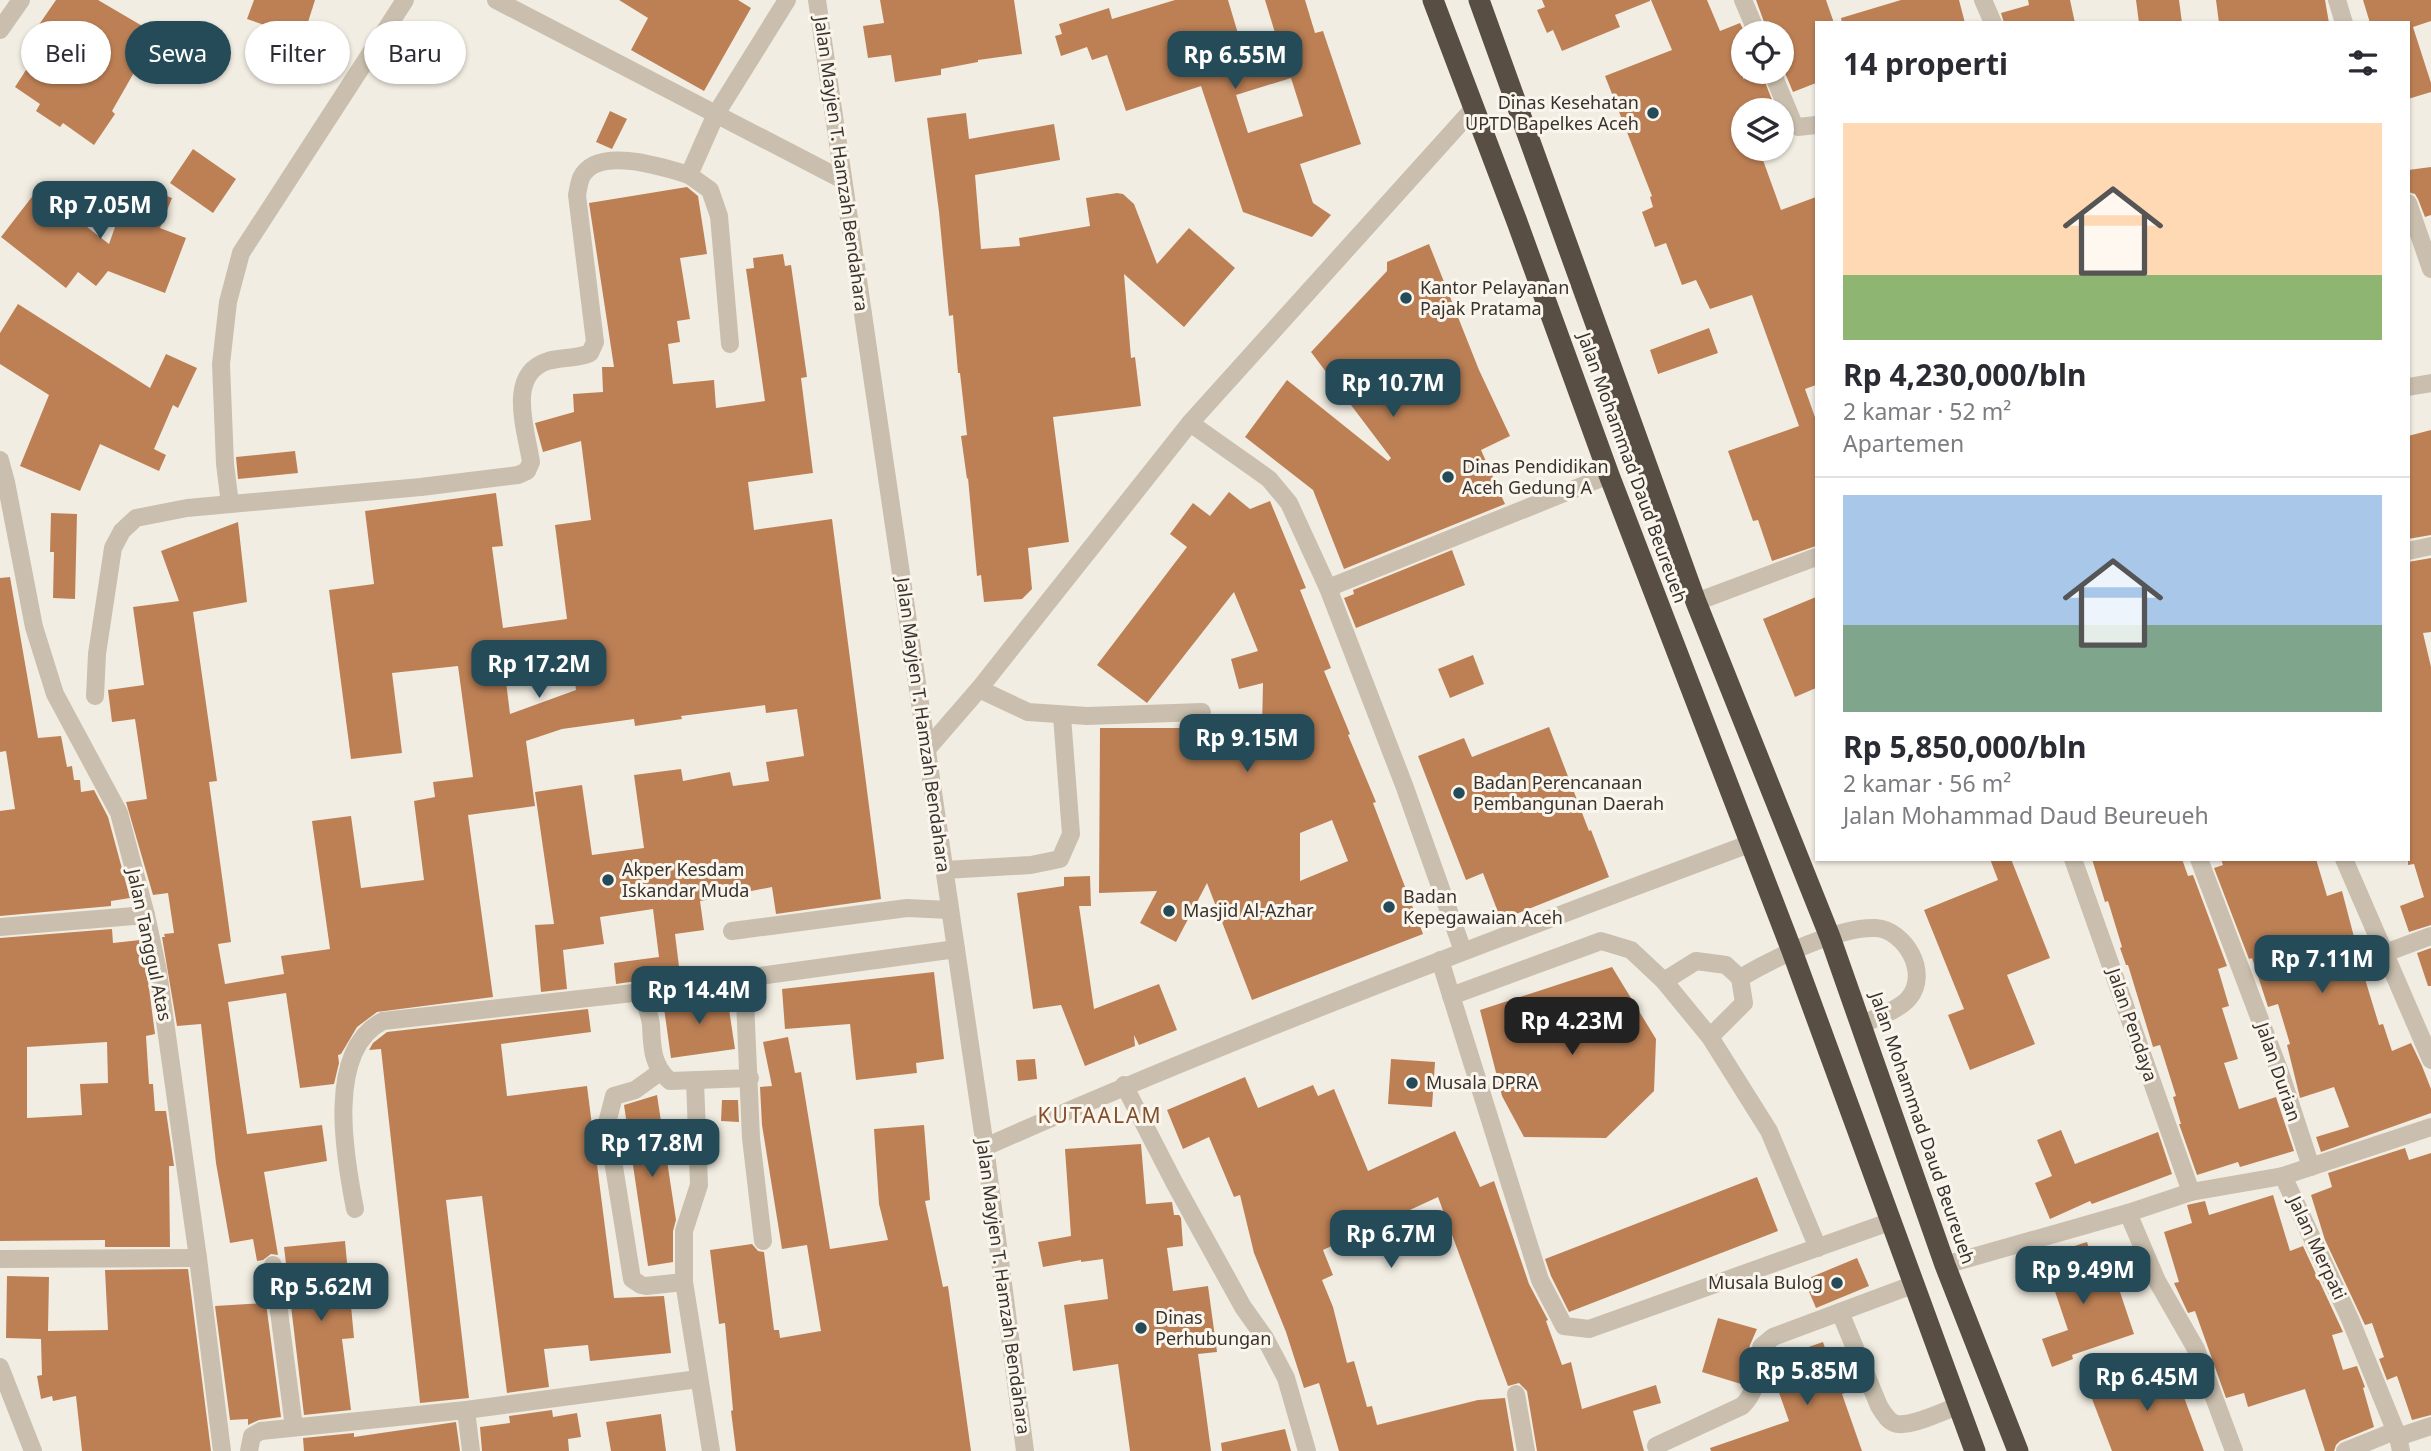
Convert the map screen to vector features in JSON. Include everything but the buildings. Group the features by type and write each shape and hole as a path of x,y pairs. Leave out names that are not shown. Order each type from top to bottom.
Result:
{"highway":[{"name":"Jalan Mohammad Daud Beureueh","path":"1433,0 1609,475 1792,951 1975,1451"},
{"name":"Jalan Mohammad Daud Beureueh","path":"1479,0 1696,602 1863,1024 1945,1265 2018,1451"}],"street":[{"path":"0,30 21,0"},
{"path":"230,504 225,464 221,364 228,302 241,253 405,0"},
{"path":"496,0 842,180"},
{"path":"689,174 716,114 787,0"},
{"name":"Jalan Mayjen T. Hamzah Bendahara","path":"817,0 985,1147 1025,1451"},
{"path":"1743,0 1751,21"},
{"path":"1983,0 1992,21"},
{"path":"2337,0 2343,21"},
{"path":"1777,84 1794,125 1815,125"},
{"path":"927,749 979,689 1190,423 1474,108"},
{"path":"95,696 97,654 113,548 122,531 136,518 160,512 230,504 421,487 518,475 527,471 531,462 522,398 524,382 534,366 554,359 584,356 590,352 595,342 577,195 581,177 593,165 605,162 644,162 689,174 710,190 719,216 730,344"},
{"path":"2410,209 2431,269"},
{"path":"2410,387 2431,383"},
{"path":"1190,423 1269,479 1289,503 1328,588 1404,785 1462,951"},
{"name":"Jalan Tanggul Atas","path":"0,460 34,627 55,694 119,813 146,915 158,971 222,1451"},
{"path":"1328,588 1609,475"},
{"path":"2410,551 2431,546"},
{"path":"1696,602 1815,557"},
{"path":"979,689 1028,712 1062,716 1202,712"},
{"path":"945,870 1031,865 1060,859 1072,834 1062,716"},
{"path":"985,1147 1124,1085 1462,951 1749,844"},
{"name":"Jalan Pendaya","path":"2074,861 2191,1192"},
{"name":"Jalan Durian","path":"2200,861 2281,1075 2311,1167"},
{"path":"2345,861 2431,1060"},
{"path":"732,931 907,908 950,910"},
{"path":"0,927 146,915"},
{"path":"1740,978 1792,951 1830,937 1862,929 1887,929 1907,945 1915,964 1916,979 1909,999 1863,1024"},
{"path":"2385,953 2431,936"},
{"path":"1451,996 1601,941 1631,950 1664,981 1710,1037 1769,1130 1818,1248"},
{"path":"355,1209 347,1169 342,1099 360,1038 371,1027 383,1021 642,992 956,949"},
{"path":"1440,960 1540,1280 1564,1326 1590,1329 1892,1221"},
{"path":"1664,981 1696,961 1726,965 1740,978 1744,1003 1710,1037"},
{"path":"744,978 751,1138 763,1241"},
{"path":"642,992 651,1024 650,1046 660,1072 670,1081 750,1078"},
{"path":"660,1072 635,1090 614,1096 607,1123 632,1279 646,1286 684,1282"},
{"path":"695,1081 699,1185 684,1231 684,1282 711,1451"},
{"path":"1124,1085 1243,1307 1265,1338 1286,1378 1307,1451"},
{"path":"2283,1176 2431,1127"},
{"name":"Jalan Merpati","path":"1945,1265 2128,1213 2191,1192 2283,1176 2350,1319 2398,1439"},
{"path":"2128,1213 2157,1281 2196,1349 2234,1451"},
{"path":"0,1259 198,1258"},
{"path":"273,1265 294,1427"},
{"path":"1656,1446 1742,1406 1752,1397 1761,1347 1773,1337 1915,1284"},
{"path":"1840,1312 1879,1406 1887,1418 1894,1423 1906,1425 1958,1406"},
{"path":"0,1367 33,1451"},
{"path":"249,1451 253,1436 261,1432 466,1410 698,1379"},
{"path":"1516,1394 1527,1451"},
{"path":"466,1410 471,1451"},
{"path":"2344,1451 2398,1439 2431,1426"}],"place":[{"name":"Dinas Kesehatan UPTD Bapelkes Aceh","path":"1653,113"},
{"name":"Kantor Pelayanan Pajak Pratama","path":"1406,298"},
{"name":"Dinas Pendidikan Aceh Gedung A","path":"1448,477"},
{"name":"Badan Perencanaan Pembangunan Daerah","path":"1459,793"},
{"name":"Akper Kesdam Iskandar Muda","path":"608,880"},
{"name":"Badan Kepegawaian Aceh","path":"1389,907"},
{"name":"Masjid Al-Azhar","path":"1169,911"},
{"name":"Musala DPRA","path":"1412,1083"},
{"name":"Musala Bulog","path":"1837,1283"},
{"name":"Dinas Perhubungan","path":"1141,1328"}],"district":[{"name":"KUTAALAM","path":"1100,1116"}]}
